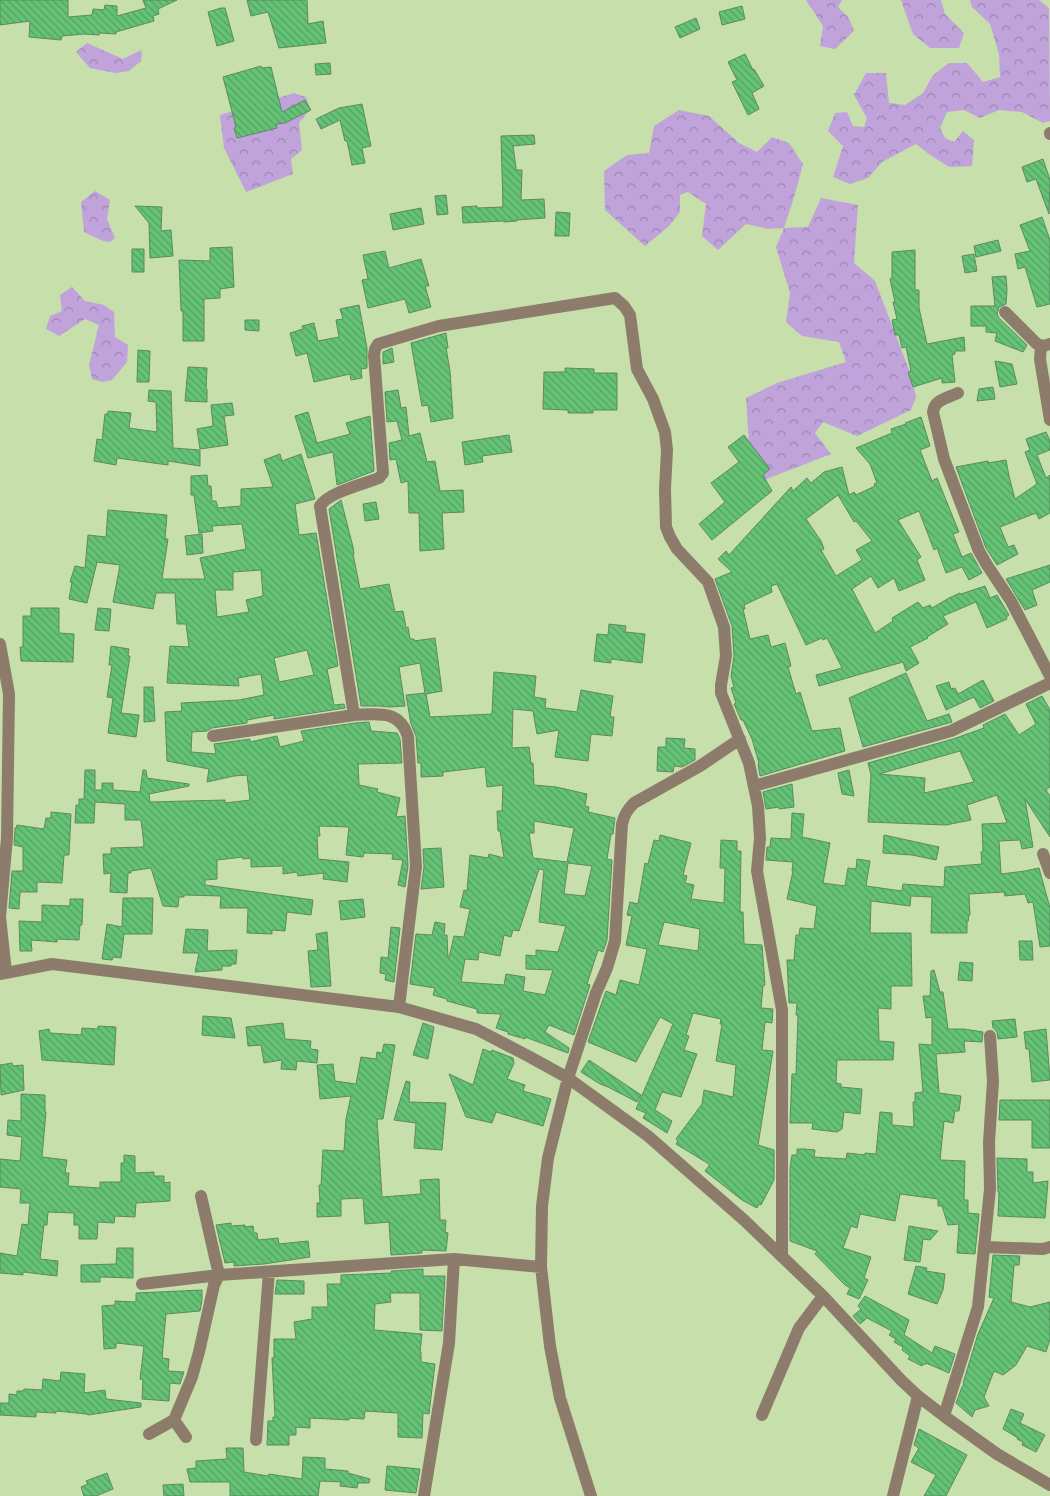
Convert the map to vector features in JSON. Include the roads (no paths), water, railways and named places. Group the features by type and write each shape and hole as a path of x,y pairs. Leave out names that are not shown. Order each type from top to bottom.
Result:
{"street":[{"path":"354,715 320,506 326,499 379,478 383,474 374,355 378,344 439,326 615,298 630,315 637,369 654,398 665,432 667,450 666,527 677,549 708,582 724,627 726,656 721,686 722,692 749,763 758,806 760,831 758,871 782,1010 782,1257"},
{"path":"1005,312 1037,344 1045,345 1040,359 1050,420"},
{"path":"958,393 937,402 934,406 933,412 944,459 979,551 986,565 1011,601 1050,676"},
{"path":"0,644 9,694 7,838 0,917 3,973 52,964 399,1008 476,1029 568,1078 648,1136 744,1220 823,1296 918,1396 996,1454 1050,1485"},
{"path":"754,786 951,731 1050,683"},
{"path":"213,736 354,715 380,714 395,718 406,728 416,866 399,1008"},
{"path":"591,1496 560,1398 550,1346 541,1267 542,1206 548,1158 568,1078 615,941 624,815 634,803 700,766 740,739"},
{"path":"1043,854 1050,873"},
{"path":"944,1416 978,1307 990,1189 989,1142 993,1081 990,1036"},
{"path":"149,1434 174,1420 192,1377 214,1285 219,1275 201,1196"},
{"path":"984,1247 1043,1249 1050,1247"},
{"path":"142,1284 219,1275 454,1259 541,1267"},
{"path":"424,1496 449,1343 454,1259"},
{"path":"256,1440 269,1272"},
{"path":"762,1415 800,1328 823,1296"},
{"path":"893,1496 918,1396"},
{"path":"174,1420 186,1437"}]}
